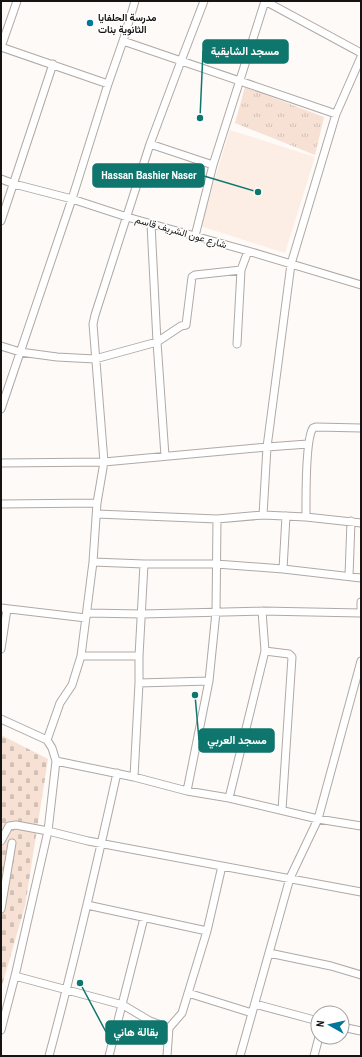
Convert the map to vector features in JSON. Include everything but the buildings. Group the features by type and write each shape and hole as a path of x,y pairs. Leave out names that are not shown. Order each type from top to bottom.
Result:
{"street":[{"path":"17,1 1,47 108,84"},
{"path":"1,408 72,199 135,1"},
{"path":"48,740 60,703 72,685 81,656 93,562 97,503 104,462 93,324 150,144 204,1"},
{"path":"195,236 213,165 265,1 361,53"},
{"path":"123,40 336,114"},
{"path":"263,515 267,447 291,264 336,114 360,61"},
{"path":"1,222 52,64"},
{"path":"150,144 213,165"},
{"name":"شارع عون الشريف قاسم","path":"1,179 361,285"},
{"path":"151,224 165,456"},
{"path":"237,344 242,270 248,251"},
{"path":"1,346 20,352 57,357 95,359 157,342 181,326 186,325 192,277 195,275 242,270"},
{"path":"306,517 308,444 311,431 313,428 361,428"},
{"path":"1,464 104,462 308,444"},
{"path":"1,504 97,503"},
{"path":"97,514 217,519 263,515 306,517 361,523"},
{"path":"283,569 286,516"},
{"path":"187,791 209,681 216,612 217,519"},
{"path":"349,576 351,522"},
{"path":"93,562 216,564 283,569 361,578"},
{"path":"134,777 144,564"},
{"path":"1,649 4,608 87,616 262,611 361,613 361,602"},
{"path":"229,798 265,651 262,611"},
{"path":"265,651 290,654 292,657 282,810"},
{"path":"81,656 139,656"},
{"path":"240,1056 290,878 318,819 361,662"},
{"path":"139,683 209,681"},
{"path":"1,719 48,740 56,761 48,831 15,976 1,1030"},
{"path":"56,761 117,773 187,791 229,798 318,819 361,826"},
{"path":"49,1056 67,990 117,773"},
{"path":"1,841 9,826 16,825 48,831 70,838 361,892"},
{"path":"1,909 12,843"},
{"path":"167,1056 169,1028 182,1013 207,931 222,866"},
{"path":"87,905 207,931"},
{"path":"109,1056 144,918"},
{"path":"269,953 331,966 361,975"},
{"path":"15,976 123,1004 150,1021 169,1028"},
{"path":"188,993 252,1013"},
{"path":"255,1004 310,1019"},
{"path":"350,1029 361,1031"},
{"path":"314,1056 317,1045"}],"shaded area":[{"path":"230,130 315,157 285,253 200,226"}],"green space":[{"path":"245,87 324,117 315,155 235,123"},
{"path":"1,735 48,759 25,906 1,989"}],"place":[{"name":"مدرسة الحلفايا الثانوية بنات","path":"90,23"},
{"name":"مسجد الشايقية","path":"200,118"},
{"name":"Hassan Bashier Naser","path":"258,192"},
{"name":"مسجد العربي","path":"195,695"},
{"name":"بقالة هاني","path":"80,983"}]}
